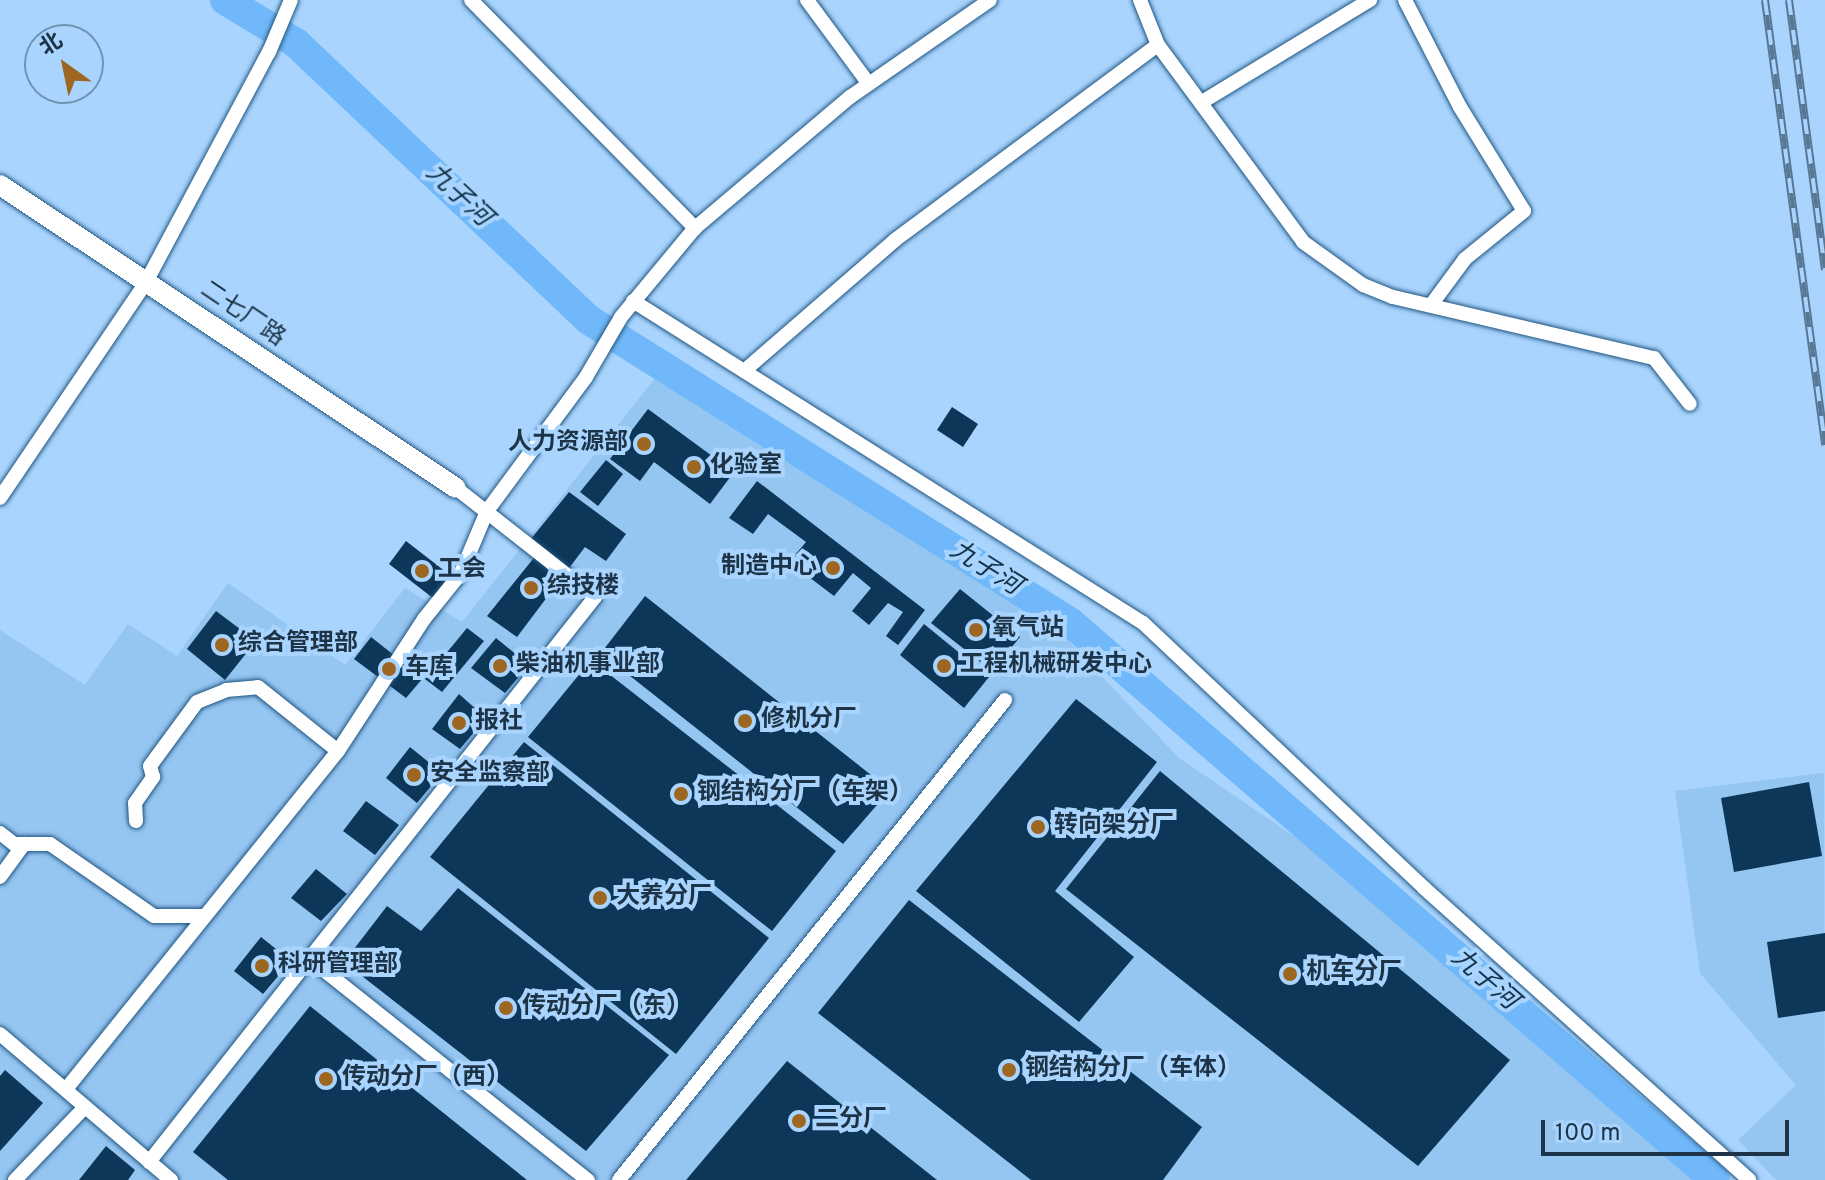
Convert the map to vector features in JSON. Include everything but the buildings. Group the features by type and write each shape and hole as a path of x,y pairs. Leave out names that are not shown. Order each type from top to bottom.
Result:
{"street":[{"path":"0,498 146,282 269,52 291,0"},
{"path":"471,0 695,228"},
{"path":"807,0 869,84"},
{"path":"67,1088 338,751 424,619 461,573 487,511 603,350 633,301 695,228 869,84 990,0"},
{"path":"1140,0 1158,45 1303,242 1363,285 1431,305 1654,358 1690,404"},
{"path":"1202,102 1370,0"},
{"path":"1405,0 1460,107 1524,211 1465,259 1431,305"},
{"path":"744,371 895,240 1158,45"},
{"name":"二七厂路","path":"0,185 456,488"},
{"path":"633,301 1143,623 1424,888 1749,1180"},
{"path":"149,1162 595,597 456,488"},
{"path":"136,821 135,803 153,777 150,766 197,702 226,690 258,687 338,751"},
{"path":"619,1180 1005,700"},
{"path":"0,833 24,844 50,844 154,916 203,916"},
{"path":"0,877 24,844"},
{"path":"311,960 588,1180"},
{"path":"0,1034 67,1088 83,1109 171,1180"},
{"path":"15,1180 83,1109"}],"shaded area":[{"path":"660,372 1061,633 1179,758 1323,856 1696,1180 0,1180 0,630 85,685 128,624 177,656 228,583 345,665 405,588 462,622"},
{"path":"1824,773 1825,1180 1776,1180 1738,1140 1796,1085 1700,973 1675,791"}],"waterway":[{"name":"九子河","path":"225,0 296,43 589,320 1071,623 1715,1180"}],"railway":[{"path":"1765,0 1825,445"},
{"path":"1789,0 1825,270"}],"place":[{"name":"人力资源部","path":"644,444"},
{"name":"化验室","path":"694,467"},
{"name":"制造中心","path":"833,568"},
{"name":"工会","path":"422,571"},
{"name":"综技楼","path":"531,588"},
{"name":"氧气站","path":"976,630"},
{"name":"综合管理部","path":"222,645"},
{"name":"柴油机事业部","path":"500,666"},
{"name":"工程机械研发中心","path":"944,666"},
{"name":"车库","path":"389,669"},
{"name":"修机分厂","path":"745,721"},
{"name":"报社","path":"459,723"},
{"name":"安全监察部","path":"414,775"},
{"name":"钢结构分厂（车架）","path":"681,794"},
{"name":"转向架分厂","path":"1038,827"},
{"name":"大养分厂","path":"600,898"},
{"name":"科研管理部","path":"262,966"},
{"name":"机车分厂","path":"1290,974"},
{"name":"传动分厂（东）","path":"506,1008"},
{"name":"钢结构分厂（车体）","path":"1009,1070"},
{"name":"传动分厂（西）","path":"326,1079"},
{"name":"二分厂","path":"799,1121"}]}
